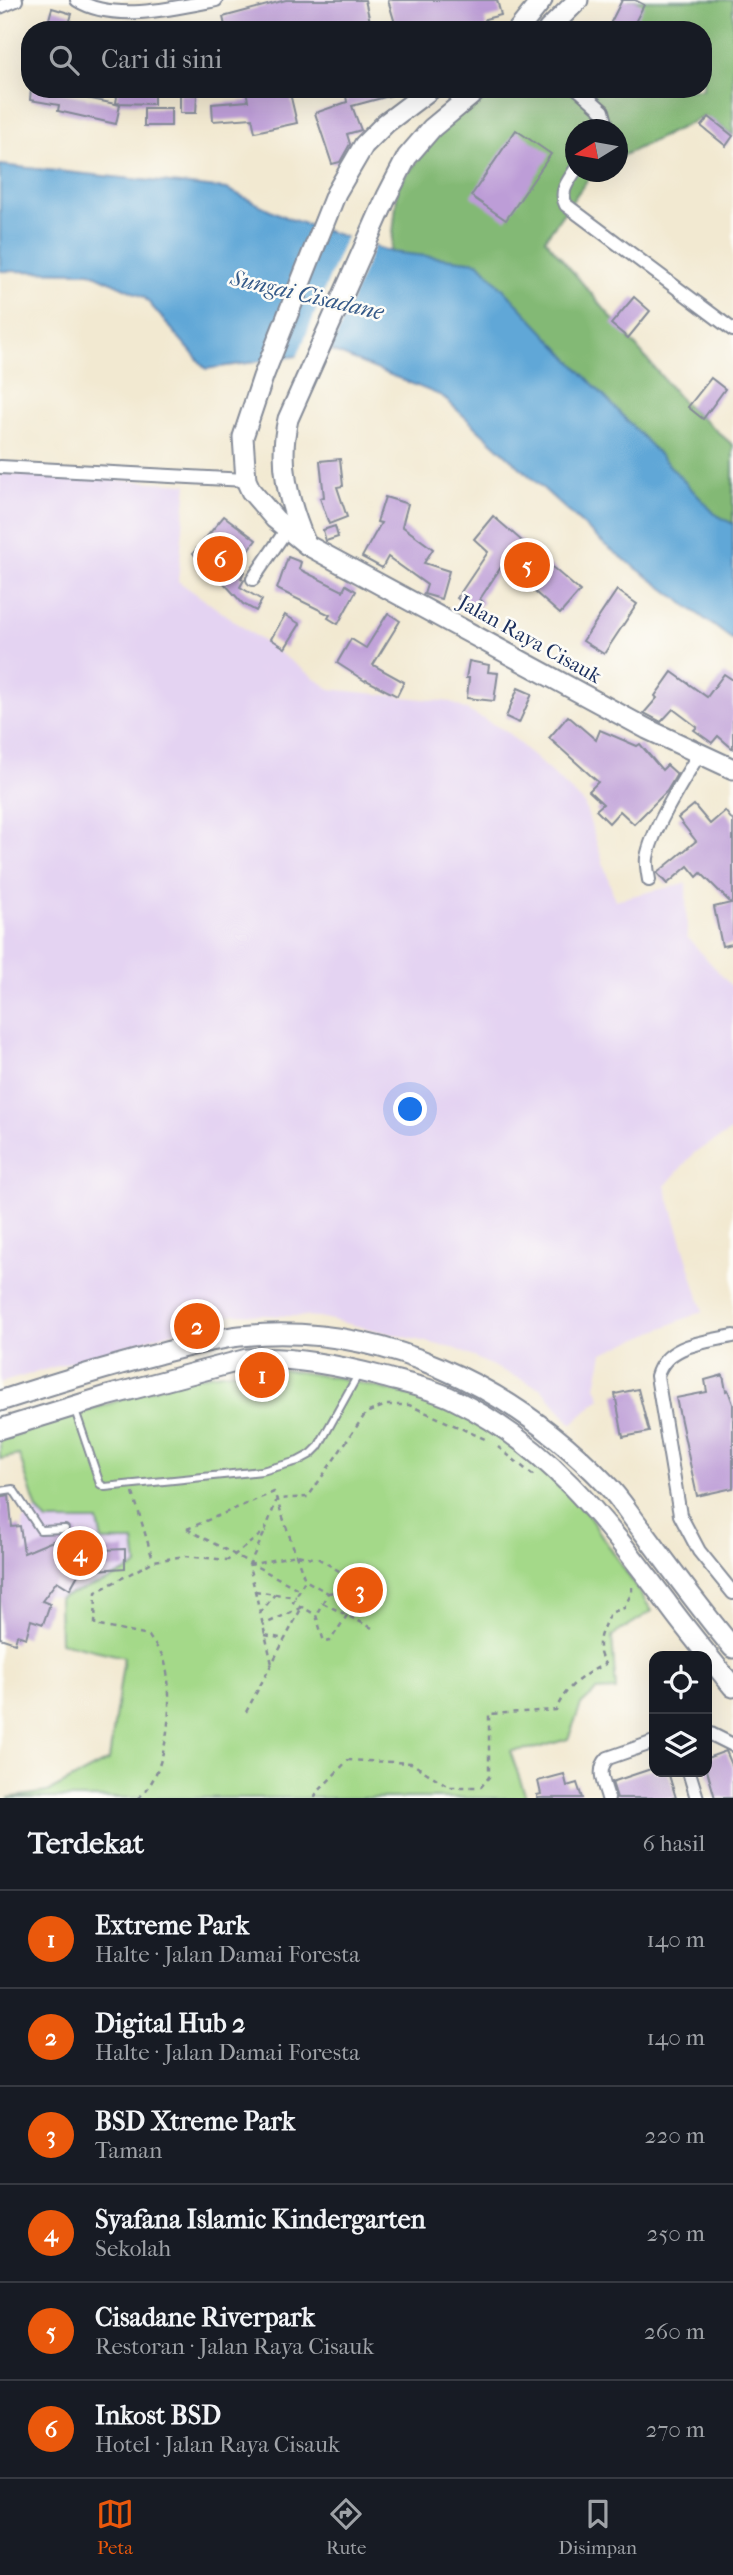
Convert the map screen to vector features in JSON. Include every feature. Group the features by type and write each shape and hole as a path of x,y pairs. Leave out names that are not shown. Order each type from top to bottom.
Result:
{"main road":[{"path":"525,21 542,0"},
{"path":"557,21 578,0"},
{"path":"246,481 243,437 263,377 336,193 364,145 386,123 419,98"},
{"name":"Jalan Raya Cisauk","path":"291,523 283,467 283,439 306,375 407,157 432,128 468,98"},
{"name":"Jalan Raya Cisauk","path":"246,481 258,501 291,523 307,545 647,729 733,769"},
{"path":"0,1401 100,1369 211,1340 271,1334 326,1337 405,1353 487,1389 544,1429 593,1470 733,1648"},
{"path":"0,1429 107,1396 247,1359 285,1359 360,1371 424,1388 452,1398 480,1413 537,1453 591,1505 733,1687"},
{"path":"100,1369 107,1396"}],"street":[{"path":"0,7 16,0"},
{"path":"77,0 94,9 108,12 179,8 216,0"},
{"path":"588,98 605,114 606,119"},
{"path":"567,182 563,188 566,205 733,330"},
{"path":"0,467 246,481"},
{"path":"253,579 291,523"},
{"path":"649,880 647,857 650,849 669,805 699,754"},
{"path":"733,1336 683,1348 665,1360 657,1376 680,1516 699,1551 733,1593"},
{"path":"712,1734 733,1745"},
{"path":"608,1798 602,1777 603,1764 608,1758 649,1744"},
{"path":"691,1777 697,1798"}],"lane":[{"path":"74,1406 100,1484 105,1488 262,1471 298,1461 318,1447 360,1371"},
{"path":"0,1491 13,1489 40,1530 65,1529"}],"path":[{"path":"277,1499 309,1497 366,1413 386,1405 409,1405 490,1441 540,1480"},
{"path":"131,1486 154,1561"},
{"path":"300,1590 249,1565 187,1529 274,1492 305,1580 328,1593 366,1587"},
{"path":"272,1664 249,1565 277,1499"},
{"path":"138,1798 149,1790 153,1780 170,1711 163,1658 149,1636 95,1625 96,1592 154,1561 185,1556 228,1560 265,1531"},
{"path":"249,1565 296,1556 319,1559 366,1587"},
{"path":"305,1580 293,1602 316,1615 324,1642 330,1641 366,1587"},
{"path":"315,1798 348,1760 411,1763 450,1787 481,1787 489,1777 489,1714 556,1710 561,1697 586,1673 605,1664 598,1653 599,1639 610,1613 624,1608 632,1592 632,1585"},
{"path":"255,1591 296,1597"},
{"path":"316,1615 328,1593"},
{"path":"260,1613 275,1594"},
{"path":"323,1603 374,1629"},
{"path":"263,1625 302,1607"},
{"path":"246,1712 302,1607"},
{"path":"265,1635 285,1639"}],"shaded area":[{"path":"0,473 187,484 178,581 330,689 451,702 506,731 584,803 615,900 686,883 687,937 733,988 733,1130 694,1153 665,1186 703,1311 603,1353 596,1386 601,1398 572,1424 542,1389 456,1349 319,1317 234,1314 0,1383"},
{"path":"37,1510 47,1521 98,1520 102,1541 134,1541 137,1567 59,1598 20,1589 26,1566 22,1521"}],"green space":[{"path":"629,0 733,0 733,135 705,116 628,153 628,119 565,119 565,182 586,182 545,239 683,402 733,445 733,524 715,514 391,252 398,186 453,115 486,98 580,98 585,101 586,98 712,98 712,21 623,21"},
{"path":"266,1367 339,1378 421,1398 497,1429 576,1497 652,1611 612,1636 616,1690 596,1691 581,1705 568,1739 537,1748 510,1751 526,1797 8,1798 48,1792 109,1760 124,1657 60,1642 59,1598 107,1581 137,1566 134,1541 102,1541 98,1521 47,1521 37,1510 19,1455 0,1459 0,1440 186,1378"}],"water":[{"name":"Sungai Cisadane","path":"0,165 227,189 287,218 391,252 478,262 715,514 733,524 733,640 605,545 442,396 332,351 206,369 144,297 90,272 0,271"}],"pier":[{"path":"347,234 375,243 329,355 296,360"}],"building":[{"path":"286,0 365,0 370,21 224,21 223,17"},
{"path":"388,0 497,0 501,15 485,21 394,21"},
{"path":"622,0 635,0 644,5 636,21 612,21"},
{"path":"52,8 72,14 70,21 48,21"},
{"path":"87,98 120,105 116,124 58,111 59,105 30,100"},
{"path":"117,98 154,98 154,104 116,103"},
{"path":"180,98 197,98 196,113 180,113"},
{"path":"248,98 291,98 297,123 255,132 252,118 213,121 212,104 248,101"},
{"path":"346,98 382,98 352,106 361,130 347,134 350,144 340,162 332,164 315,113 347,102"},
{"path":"144,108 171,108 171,126 144,126"},
{"path":"709,117 733,136 726,146 701,126"},
{"path":"516,130 551,154 506,220 471,196"},
{"path":"634,297 650,311 628,338 611,324"},
{"path":"711,378 725,389 703,419 688,407"},
{"path":"340,459 343,486 337,487 347,517 329,524 320,498 324,497 320,461"},
{"path":"385,497 408,504 402,526 433,549 424,563 449,571 441,599 424,594 427,585 388,557 382,568 362,557 381,523 377,522"},
{"path":"224,516 256,540 237,566 244,572 240,587 262,600 256,611 243,604 224,583 206,570 193,553"},
{"path":"493,516 580,591 560,614 503,564 480,599 483,602 475,612 457,598 488,552 474,539"},
{"path":"335,526 338,537 326,541 323,530"},
{"path":"288,557 301,562 299,569 343,591 346,585 356,591 338,624 328,618 330,615 277,589"},
{"path":"617,590 637,604 604,654 583,641"},
{"path":"388,613 400,621 373,665 404,682 397,696 365,681 337,663 351,639 366,648"},
{"path":"285,615 300,624 285,648 271,639"},
{"path":"469,661 489,665 488,672 498,673 494,701 467,698"},
{"path":"672,672 707,697 724,674 733,680 733,749 718,736 712,743 694,730 697,727 673,709 661,722 644,713 657,698 655,696"},
{"path":"518,688 532,694 519,723 506,717"},
{"path":"568,716 596,740 600,730 637,746 640,744 662,770 667,765 677,774 667,791 634,824 620,811 609,823 596,810 603,804 589,791 598,782 549,738"},
{"path":"694,805 710,824 725,811 733,821 733,944 722,946 714,907 731,903 701,873 697,877 688,866 667,884 657,873 696,841 678,818"},
{"path":"723,1375 726,1391 728,1390 733,1404 733,1488 697,1496 676,1398 707,1392 705,1380"},
{"path":"638,1389 649,1432 623,1437 615,1394"},
{"path":"9,1495 12,1527 20,1526 24,1553 77,1531 79,1551 125,1549 125,1568 80,1571 70,1589 57,1581 42,1601 50,1604 43,1624 31,1620 26,1638 17,1635 15,1643 0,1638 0,1497"},
{"path":"726,1751 733,1767 733,1798 715,1798 709,1777 712,1777 712,1756"},
{"path":"649,1770 649,1777 670,1777 676,1798 617,1798 612,1782"},
{"path":"564,1774 567,1786 577,1783 582,1798 537,1798 537,1795 541,1794 538,1781"}],"place":[{"name":"Inkost BSD","path":"220,559"},
{"name":"Cisadane Riverpark","path":"527,565"},
{"name":"Digital Hub 2","path":"197,1326"},
{"name":"Extreme Park","path":"262,1375"},
{"name":"Syafana Islamic Kindergarten","path":"80,1553"},
{"name":"BSD Xtreme Park","path":"360,1590"}]}
